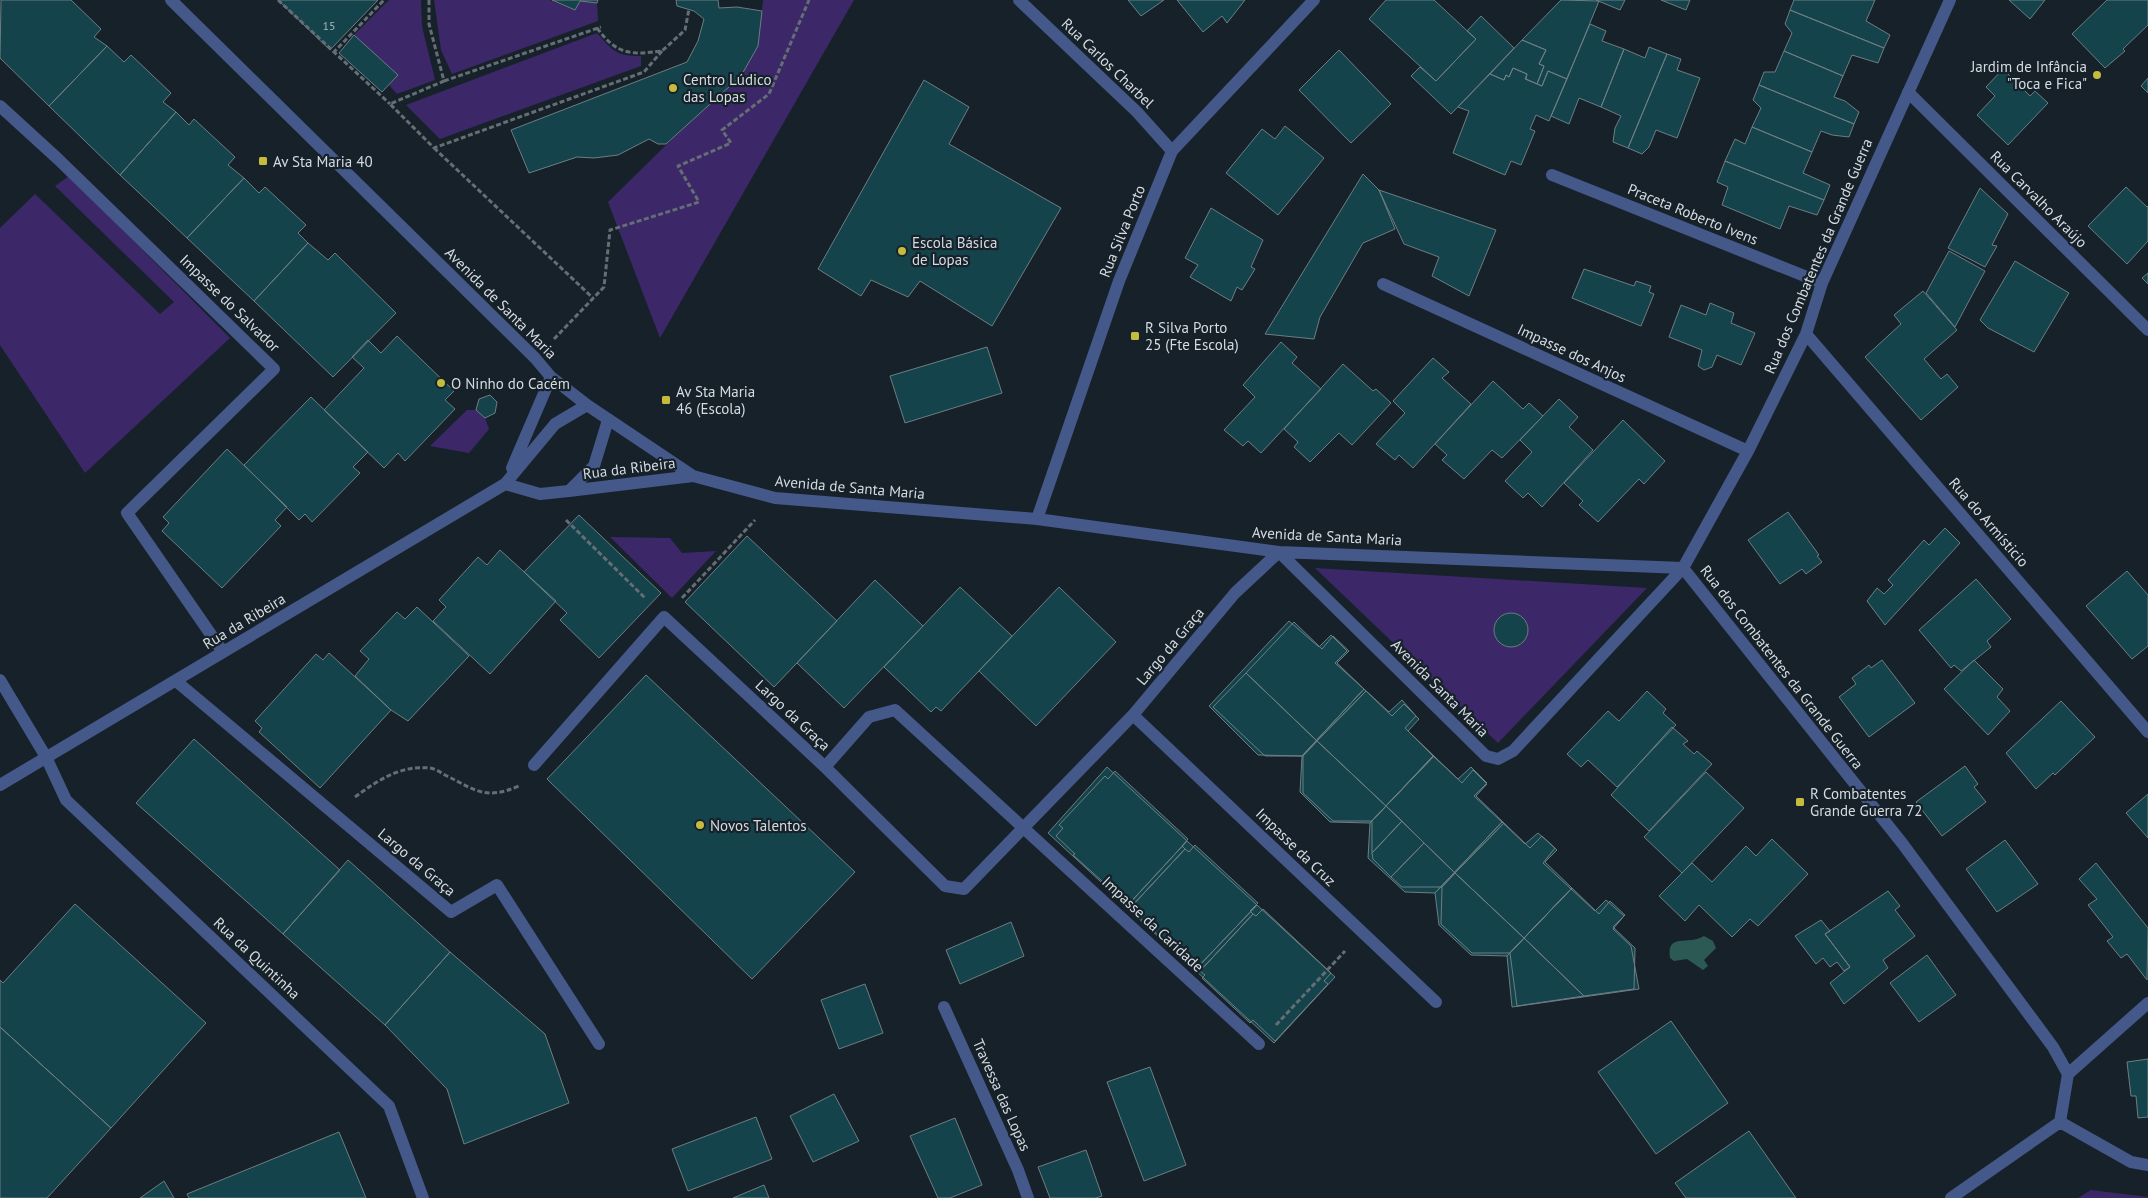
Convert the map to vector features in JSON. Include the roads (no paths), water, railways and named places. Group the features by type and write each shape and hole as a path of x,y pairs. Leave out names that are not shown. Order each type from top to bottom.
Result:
{"street":[{"name":"Avenida de Santa Maria","path":"171,0 535,358 551,377 608,420 693,476 775,498 1037,519 1279,552 1683,568"},
{"name":"Rua Carlos Charbel","path":"1020,0 1137,112 1172,151"},
{"name":"Rua Silva Porto","path":"1037,519 1119,281 1172,151 1314,0"},
{"name":"Rua dos Combatentes da Grande Guerra","path":"1950,0 1822,283 1806,334 1748,451 1683,568 1902,843 2053,1047 2068,1074"},
{"name":"Rua Carvalho Araújo","path":"1908,92 2148,330"},
{"name":"Impasse do Salvador","path":"0,106 58,159 274,369 127,513 223,652"},
{"name":"Praceta Roberto Ivens","path":"1552,175 1822,283"},
{"name":"Impasse dos Anjos","path":"1383,284 1748,451"},
{"name":"Rua do Armísticio","path":"1806,334 2148,732"},
{"path":"505,484 551,377"},
{"name":"Rua da Ribeira","path":"0,785 505,484 555,424 587,405"},
{"name":"Rua da Ribeira","path":"569,491 594,466 608,420"},
{"name":"Rua da Ribeira","path":"505,484 540,494 693,476"},
{"name":"Avenida Santa Maria","path":"1279,552 1486,756 1498,759 1513,751 1683,568"},
{"name":"Largo da Graça","path":"534,766 664,617 825,766 945,886 964,889 1026,828 1133,715 1236,594 1279,552"},
{"name":"Rua da Quintinha","path":"0,680 46,757 66,800 389,1106 423,1198"},
{"name":"Largo da Graça","path":"176,681 452,912 497,885 599,1044"},
{"name":"Largo da Graça","path":"825,766 869,717 895,710 1026,828"},
{"name":"Impasse da Cruz","path":"1133,715 1436,1002"},
{"name":"Impasse da Caridade","path":"1026,828 1259,1044"},
{"path":"1951,1198 2060,1122 2068,1074 2148,1003"},
{"name":"Travessa das Lopas","path":"944,1007 1018,1170 1028,1198"},
{"path":"2060,1122 2131,1162 2148,1164"}],"place":[{"name":"Jardim de Infância \"Toca e Fica\"","path":"2097,75"},
{"name":"Centro Lúdico das Lopas","path":"673,88"},
{"name":"Av Sta Maria 40","path":"263,161"},
{"name":"Escola Básica de Lopas","path":"902,251"},
{"name":"R Silva Porto 25 (Fte Escola)","path":"1135,336"},
{"name":"O Ninho do Cacém","path":"441,383"},
{"name":"Av Sta Maria 46 (Escola)","path":"666,400"},
{"name":"R Combatentes Grande Guerra 72","path":"1800,802"},
{"name":"Novos Talentos","path":"700,825"}]}
